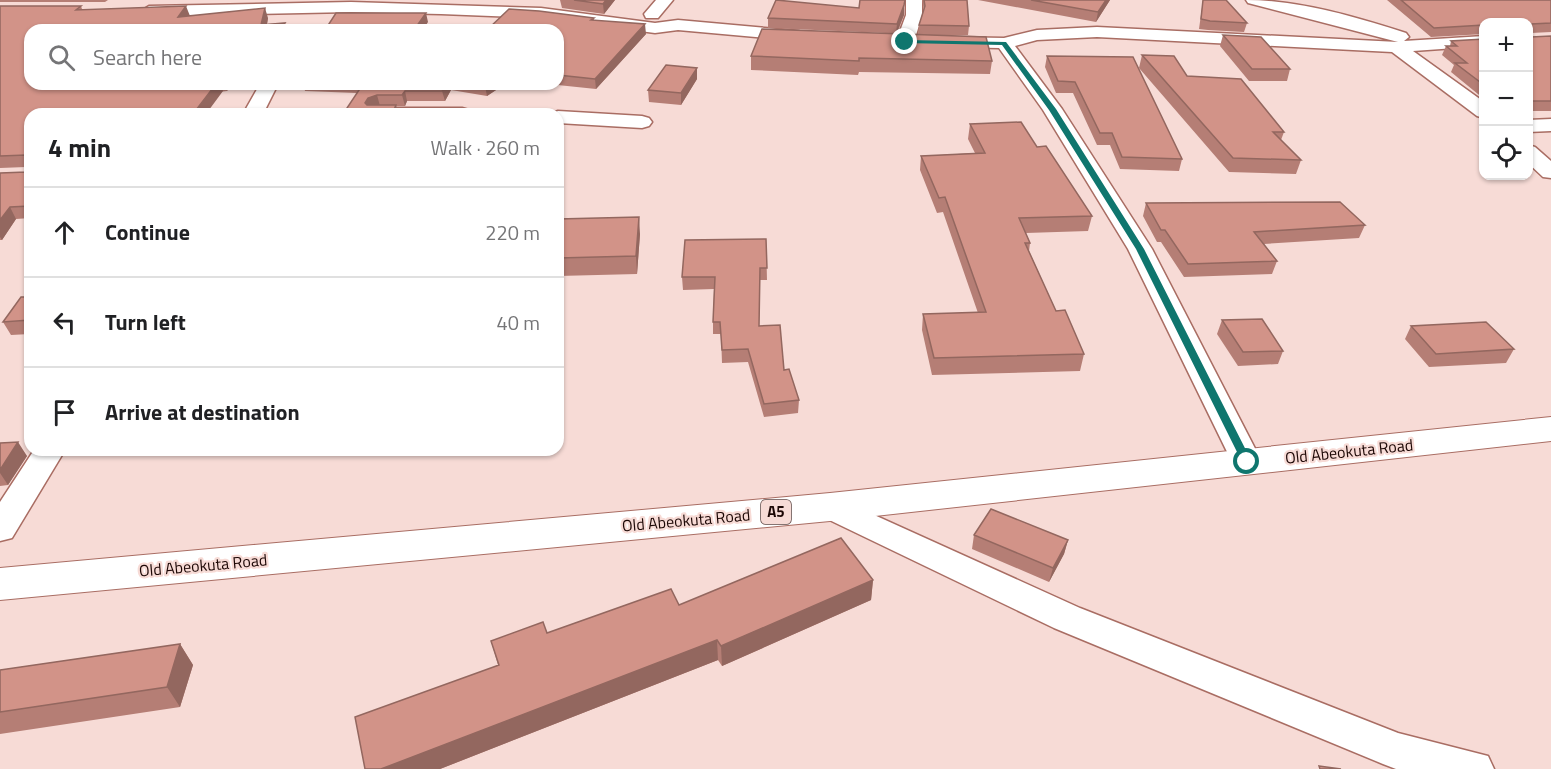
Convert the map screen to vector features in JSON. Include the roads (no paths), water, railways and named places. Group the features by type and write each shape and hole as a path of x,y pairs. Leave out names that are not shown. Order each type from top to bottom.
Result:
{"highway":[{"name":"Old Abeokuta Road","path":"0,584 830,507 1551,429"}],"street":[{"path":"146,0 134,11 312,16 354,4 547,6 656,28 678,25 812,37"},
{"path":"652,14 665,0"},
{"path":"914,0 914,15 899,41 1004,43 1037,35 1097,32 1396,47 1479,41"},
{"path":"1254,0 1311,16 1369,26 1419,44"},
{"path":"610,20 652,14 678,25"},
{"path":"1004,43 1052,109 1140,249 1247,462"},
{"path":"1396,47 1479,108"},
{"path":"256,108 266,90"},
{"path":"564,117 642,122"},
{"path":"1533,126 1551,125"},
{"path":"1533,155 1551,171"},
{"path":"0,529 46,456"},
{"path":"830,507 1067,618 1397,751 1474,769"}]}
